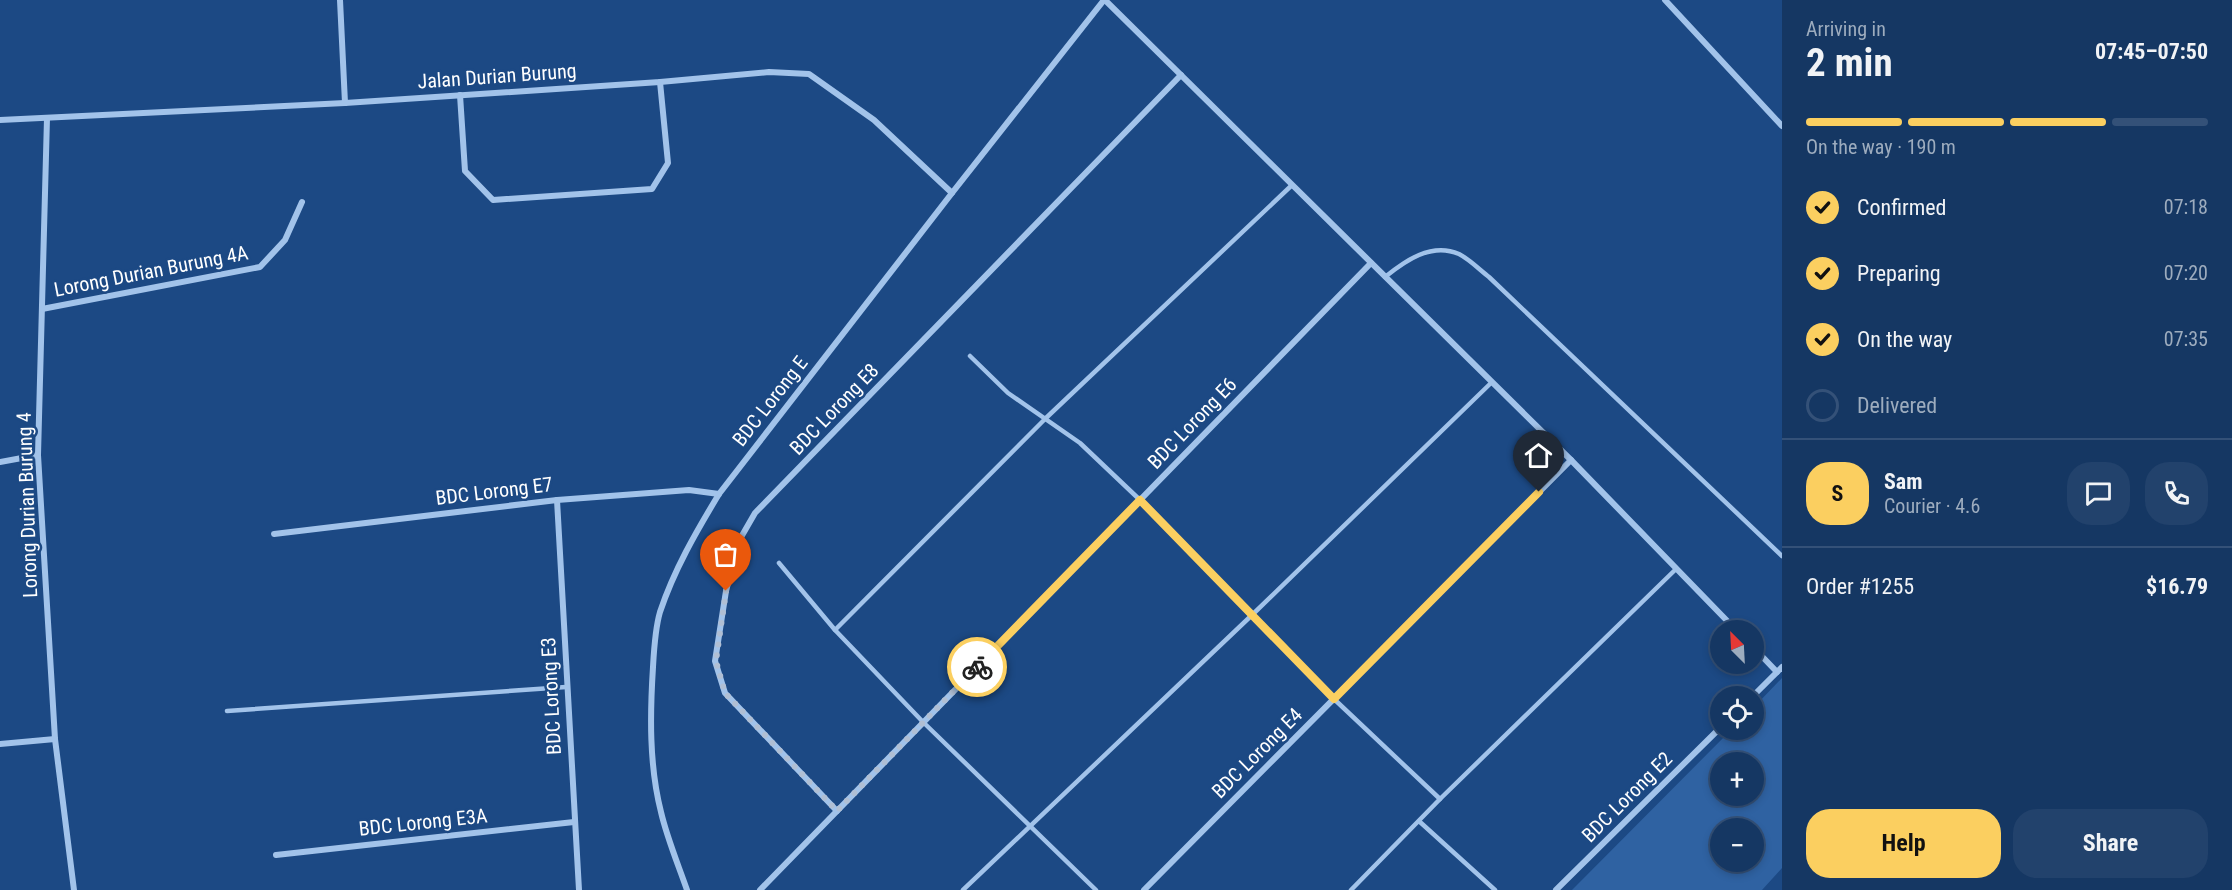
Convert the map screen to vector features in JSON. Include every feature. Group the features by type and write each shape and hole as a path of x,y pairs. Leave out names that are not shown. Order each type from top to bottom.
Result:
{"street":[{"path":"340,0 345,104"},
{"path":"1104,0 1571,460 1726,620"},
{"name":"BDC Lorong E","path":"687,890 661,812 653,760 650,706 659,615 672,580 719,494 1104,0"},
{"path":"1665,0 1782,126"},
{"name":"Jalan Durian Burung","path":"0,120 345,104 769,72 809,74 874,120 952,193"},
{"name":"BDC Lorong E8","path":"837,811 725,693 716,661 726,591 740,539 755,513 1181,75"},
{"path":"460,95 465,171 494,200 652,189 668,163 660,82"},
{"name":"Lorong Durian Burung 4","path":"46,118 38,455 55,740 74,890"},
{"name":"Lorong Durian Burung 4A","path":"42,309 260,267 285,240 303,202"},
{"name":"BDC Lorong E6","path":"760,890 1371,263"},
{"path":"0,462 38,455"},
{"name":"BDC Lorong E4","path":"1144,890 1571,460"},
{"name":"BDC Lorong E7","path":"274,534 557,500 689,490 719,494"},
{"name":"BDC Lorong E3","path":"557,500 579,890"},
{"path":"1763,686 1780,670 1764,656"},
{"name":"BDC Lorong E2","path":"1556,890 1710,738"},
{"path":"0,744 55,740"},
{"name":"BDC Lorong E3A","path":"276,855 574,822"}],"lane":[{"path":"835,630 1046,418 1291,186"},
{"path":"1384,277 1410,258 1436,250 1458,254 1490,277 1782,556"},
{"path":"970,356 1008,393 1080,443 1140,500 1334,699 1440,799"},
{"path":"963,890 1252,615 1492,382"},
{"path":"779,563 835,630 923,722 1096,890"},
{"path":"1351,890 1440,799 1676,569"},
{"path":"228,711 566,687"},
{"path":"1420,822 1496,890"}],"shaded area":[{"path":"1782,678 1782,868 1762,890 1572,890 1721,740 1764,740 1764,697"}],"way so far":[{"path":"726,591 716,661 725,693 837,811 977,667"}],"route":[{"path":"977,667 1140,500 1334,699 1539,492"}]}
